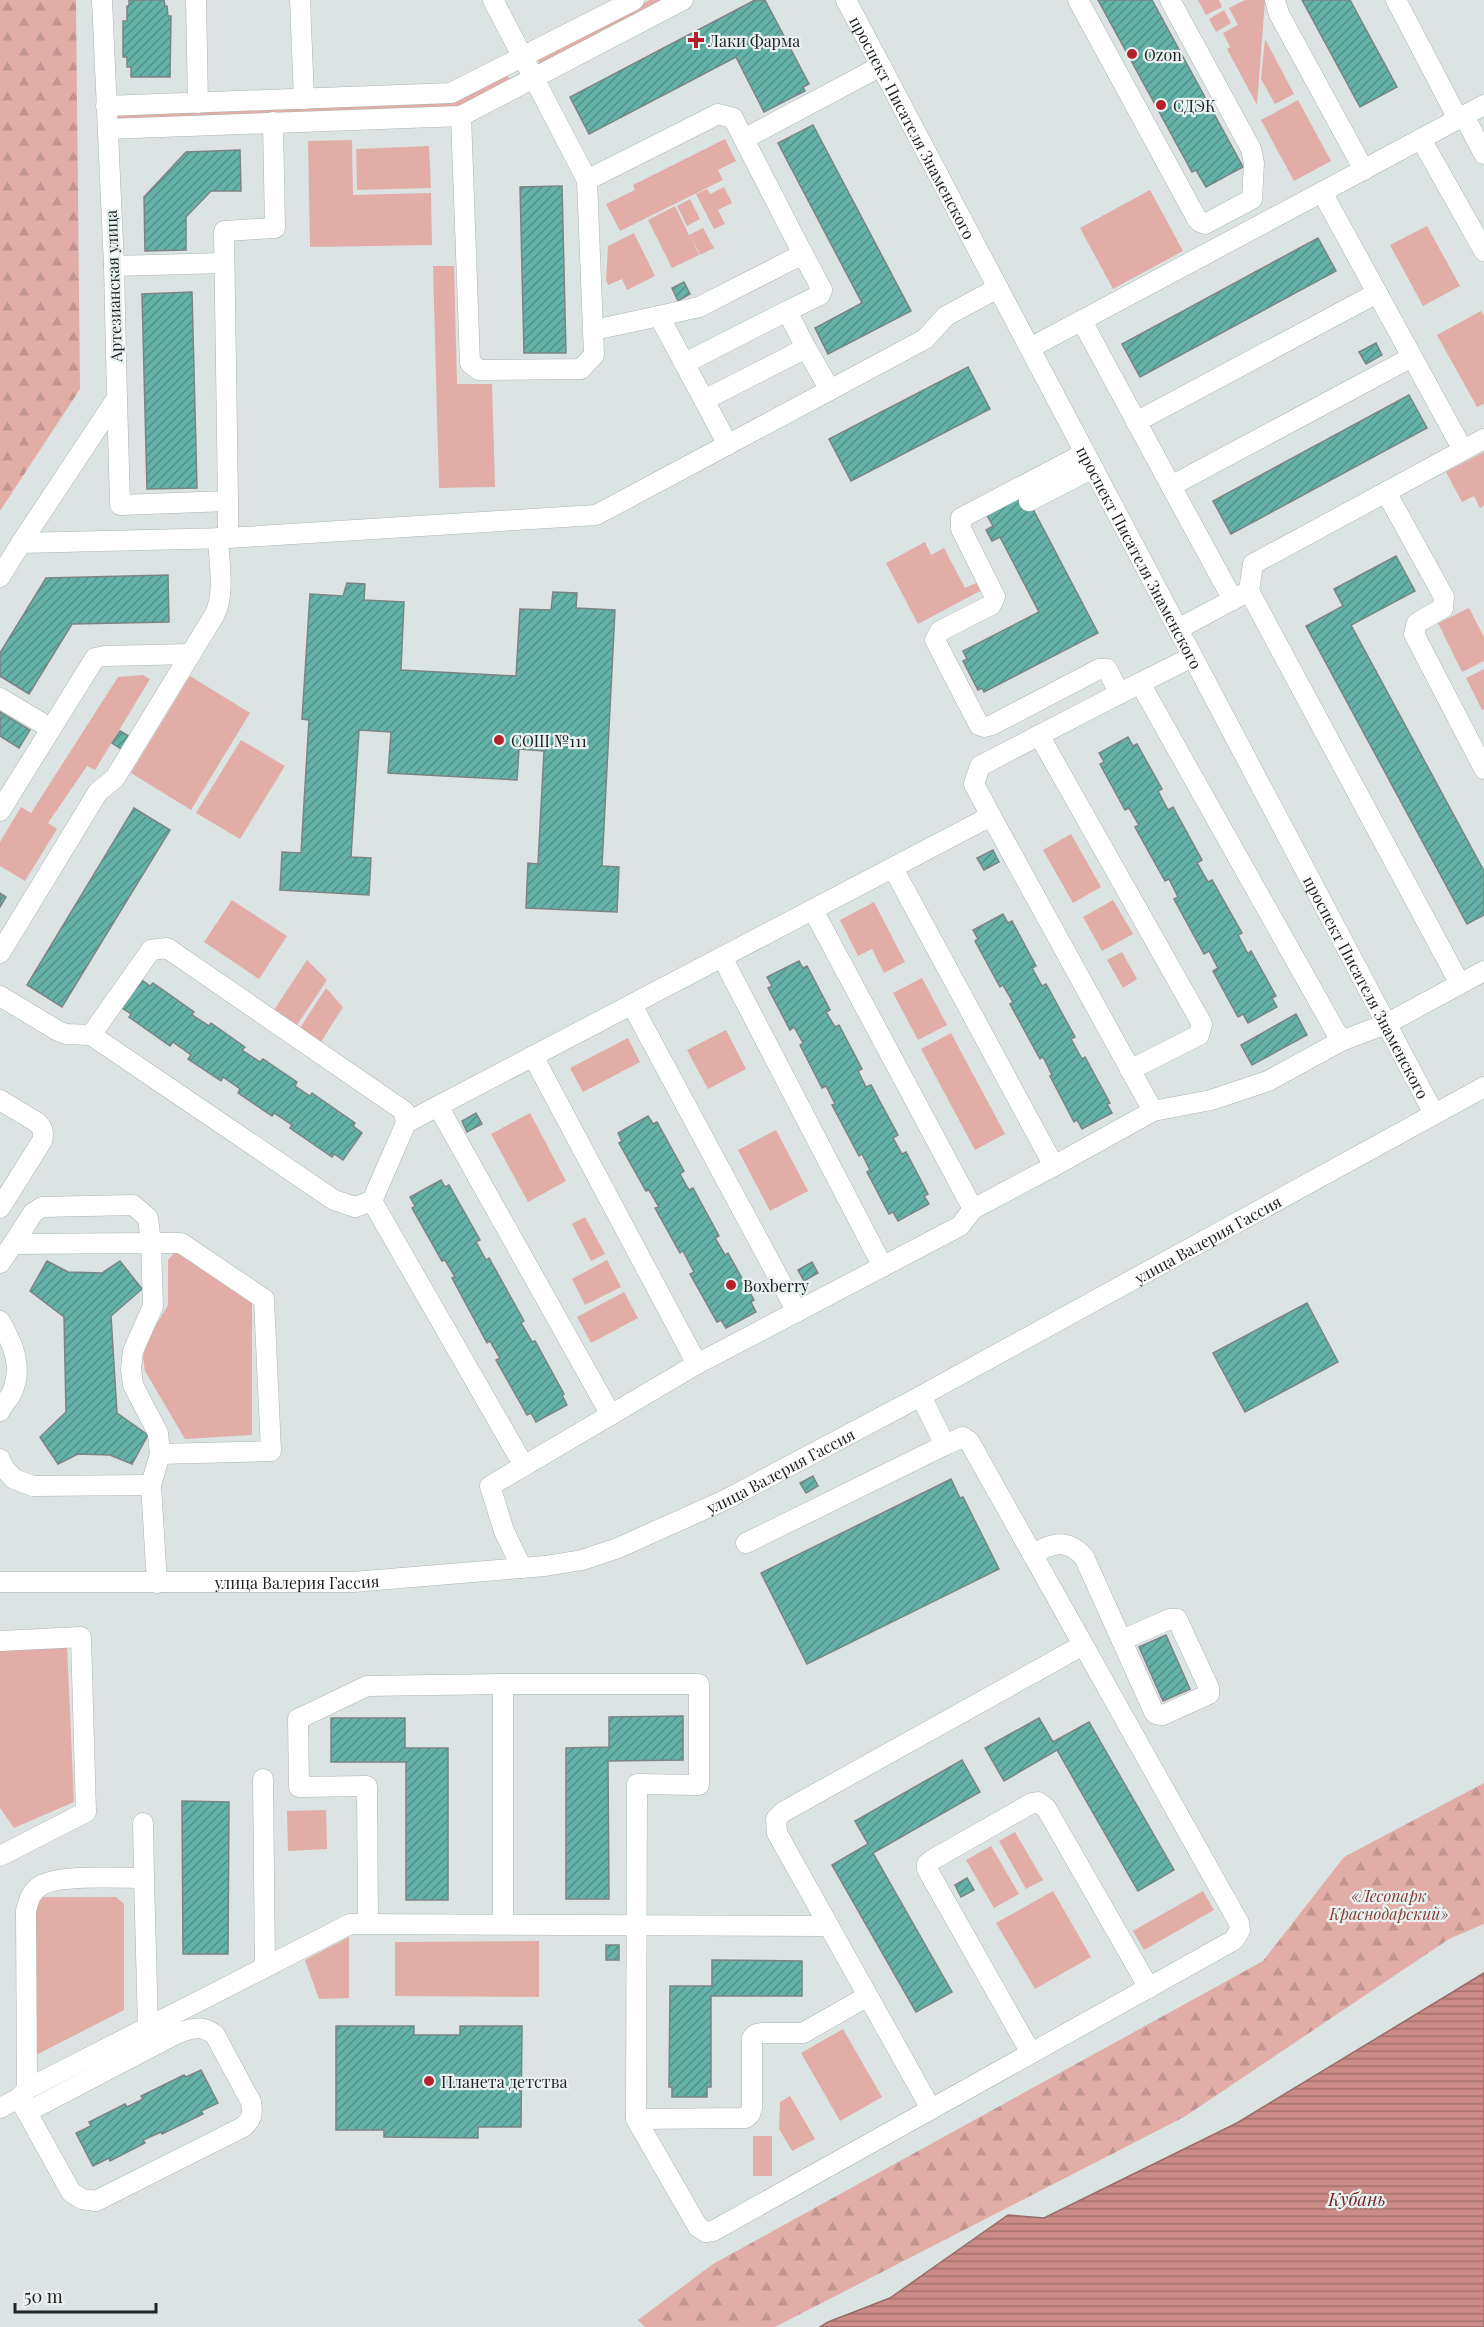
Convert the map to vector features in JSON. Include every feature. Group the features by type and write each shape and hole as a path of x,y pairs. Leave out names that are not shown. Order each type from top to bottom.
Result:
{"street":[{"name":"Артезианская улица","path":"102,0 114,266 120,505 228,501"},
{"path":"196,0 198,103"},
{"path":"300,0 304,99"},
{"path":"461,116 470,363 479,370 581,369 594,355 587,180 493,0"},
{"path":"106,106 451,93 524,58 633,0"},
{"path":"108,129 461,116 684,0"},
{"name":"проспект Писателя Знаменского","path":"846,0 1434,1114"},
{"path":"1078,0 1197,219 1205,224 1252,199 1253,155 1170,0"},
{"path":"1275,0 1279,14 1364,170"},
{"path":"1396,0 1461,118 1484,154"},
{"path":"744,139 880,66"},
{"path":"1030,348 1484,105"},
{"path":"587,180 718,114 733,118 822,290 820,296 685,363"},
{"path":"0,953 98,792 115,778 219,606 223,538 228,501 224,231 275,228 273,122"},
{"path":"1421,139 1484,251"},
{"path":"1322,192 1463,450"},
{"path":"594,330 699,307 803,254"},
{"path":"114,266 224,263"},
{"path":"21,543 223,538 596,515 926,339 946,316 998,288"},
{"path":"1136,422 1377,293"},
{"path":"787,311 830,390"},
{"path":"659,316 728,444"},
{"path":"1082,321 1171,486 1241,596 1460,984"},
{"path":"704,400 806,348"},
{"path":"1171,486 1412,357"},
{"path":"0,577 117,398"},
{"path":"1178,629 1241,596 1252,564 1484,439"},
{"path":"1029,501 1089,460"},
{"path":"1089,460 961,518 961,529 995,597 991,605 940,631 935,640 979,725 985,727 1099,669 1107,669 1120,694"},
{"path":"1386,492 1444,597 1443,608 1417,623 1414,634 1484,769"},
{"path":"0,811 95,658 191,654"},
{"path":"1153,1111 974,784 980,766 1192,657"},
{"path":"1140,683 1341,1041"},
{"path":"0,698 50,728"},
{"path":"1040,735 1202,1024 1199,1035 1130,1070"},
{"path":"406,1123 991,816"},
{"path":"893,868 1054,1166"},
{"path":"813,910 973,1209"},
{"path":"0,996 58,1031 66,1034 91,1035 334,1200 355,1207 372,1201 406,1123 404,1111 166,948 151,950 91,1035"},
{"path":"722,957 883,1267"},
{"path":"522,1568 504,1531 490,1486 697,1364 960,1226 973,1209 1153,1111 1211,1100 1268,1081 1341,1041 1386,1024 1484,971"},
{"path":"632,1005 797,1312"},
{"path":"533,1056 697,1364"},
{"name":"улица Валерия Гассия","path":"0,1582 352,1582 522,1568 582,1560 618,1548 727,1499 921,1396 1484,1087"},
{"path":"0,1100 38,1123 43,1128 44,1135 0,1208"},
{"path":"438,1106 611,1415"},
{"path":"372,1201 524,1466"},
{"path":"0,1263 33,1213 42,1207 133,1205 148,1218 153,1306 133,1351 130,1370 133,1385 158,1433 160,1454 151,1485 157,1583"},
{"path":"13,1244 181,1243 264,1299 271,1451 160,1454"},
{"path":"0,1321 14,1348 17,1368 13,1391 0,1411"},
{"path":"921,1396 945,1445"},
{"path":"368,1924 367,1786 299,1787 298,1719 367,1686 699,1684 699,1785 637,1784 636,2119 698,2227 706,2232 1234,1940 1240,1930 1239,1923 967,1438 963,1437 945,1445 746,1543"},
{"path":"0,1459 4,1468 14,1479 33,1486 151,1485"},
{"path":"1032,1554 1052,1545 1065,1544 1077,1549 1084,1557 1154,1712 1159,1716 1206,1696 1209,1691 1177,1619 1170,1619 1122,1640"},
{"path":"0,1641 81,1637 86,1812 0,1856"},
{"path":"931,2109 777,1833 776,1819 783,1812 1083,1646"},
{"path":"503,1684 503,1924"},
{"path":"1118,1708 1145,1693"},
{"path":"263,1779 265,1967"},
{"path":"1031,2053 927,1869 927,1864 1032,1803 1038,1802 1046,1808 1149,1988"},
{"path":"143,1822 148,2027"},
{"path":"0,2108 24,2100 196,2027 207,2029 215,2036 251,2102 253,2112 249,2122 96,2201 82,2199 71,2192 24,2100 26,1911 30,1895 40,1886 57,1880 144,1878"},
{"path":"24,2100 148,2027 350,1924 828,1926"},
{"path":"636,2119 746,2118 752,2108 752,2038 756,2034 803,2033 868,1996"}],"green space":[{"path":"0,0 76,0 80,389 0,511"},
{"path":"650,0 668,0 541,67 537,58"},
{"path":"1198,0 1219,0 1222,7 1206,15"},
{"path":"1245,0 1265,0 1257,105 1227,49 1230,47 1223,33 1238,25 1229,8"},
{"path":"1224,10 1231,23 1216,32 1209,19"},
{"path":"1265,39 1294,94 1275,104 1261,79"},
{"path":"507,74 512,84 460,110 117,122 117,112 452,101"},
{"path":"1298,100 1331,161 1294,181 1261,120"},
{"path":"725,139 736,161 718,170 723,180 620,231 606,204 635,190 633,185"},
{"path":"352,140 353,195 431,193 432,245 310,247 308,141"},
{"path":"429,146 431,188 357,190 356,149"},
{"path":"724,187 732,203 718,210 725,224 714,229 696,194 707,189 710,194"},
{"path":"1150,190 1183,251 1113,289 1080,228"},
{"path":"690,199 700,219 687,226 677,206"},
{"path":"675,206 689,235 703,228 714,248 700,255 690,235 699,255 672,268 648,220"},
{"path":"1427,226 1460,286 1423,306 1390,245"},
{"path":"634,233 655,276 627,290 622,279 608,285 606,280 608,246"},
{"path":"433,266 454,266 457,384 492,384 495,487 439,488"},
{"path":"1481,311 1484,316 1484,404 1477,407 1437,335"},
{"path":"1484,452 1484,505 1480,508 1474,496 1462,502 1446,472"},
{"path":"925,542 931,555 944,548 965,588 978,582 982,590 918,624 886,563"},
{"path":"1469,608 1484,637 1484,661 1462,672 1438,623"},
{"path":"1484,669 1484,709 1482,710 1466,678"},
{"path":"143,675 150,679 95,770 87,766 48,823 57,829 25,881 0,866 0,842 21,807 31,813 118,677"},
{"path":"190,676 250,713 191,810 131,773"},
{"path":"241,740 285,766 240,839 196,813"},
{"path":"1071,834 1101,887 1073,903 1043,850"},
{"path":"232,900 287,936 259,979 204,942"},
{"path":"1113,900 1133,934 1102,951 1083,917"},
{"path":"874,902 905,962 884,973 872,949 858,956 840,920"},
{"path":"1122,952 1137,979 1123,988 1107,960"},
{"path":"307,960 327,980 295,1028 272,1013"},
{"path":"922,978 947,1025 918,1040 893,993"},
{"path":"326,988 343,1007 319,1045 298,1031"},
{"path":"726,1030 746,1069 708,1089 687,1050"},
{"path":"951,1033 1005,1134 975,1150 921,1049"},
{"path":"628,1038 640,1062 583,1092 570,1068"},
{"path":"530,1113 566,1181 528,1202 491,1134"},
{"path":"776,1130 808,1191 770,1211 738,1150"},
{"path":"585,1217 605,1254 591,1261 572,1224"},
{"path":"175,1252 252,1296 252,1435 185,1439 145,1371 143,1357 147,1340 168,1305 168,1260"},
{"path":"607,1260 621,1287 585,1305 572,1279"},
{"path":"624,1292 638,1318 591,1343 577,1317"},
{"path":"67,1645 74,1802 14,1828 0,1808 0,1646"},
{"name":"«Лесопарк Краснодарский»","path":"1484,1783 1484,1924 1449,1939 1184,2117 775,2327 645,2327 638,2320 713,2264 1263,1961 1344,1857"},
{"path":"326,1810 327,1849 288,1851 287,1811"},
{"path":"1015,1832 1043,1880 1026,1889 999,1841"},
{"path":"991,1846 1019,1894 994,1908 966,1860"},
{"path":"1053,1891 1091,1957 1035,1989 996,1923"},
{"path":"1203,1891 1214,1910 1144,1950 1133,1931"},
{"path":"41,1897 116,1897 124,1904 124,2010 36,2055 35,1902"},
{"path":"349,1937 349,1998 319,1999 305,1960"},
{"path":"539,1941 539,1997 395,1996 395,1942"},
{"path":"843,2029 882,2097 840,2121 801,2053"},
{"path":"790,2096 815,2139 792,2151 779,2129 780,2102"},
{"path":"753,2136 772,2136 772,2176 753,2176"}],"water":[{"name":"Кубань","path":"1484,1973 1484,2327 820,2327 890,2298 1008,2215 1044,2218 1237,2123"}],"building":[{"path":"129,0 164,0 168,16 171,16 170,77 131,77 131,67 127,67 127,57 123,57 123,21 127,21"},
{"path":"755,0 765,0 809,84 803,87 805,91 764,112 736,57 589,134 570,97"},
{"path":"1098,0 1152,0 1243,167 1206,187 1196,170 1192,172"},
{"path":"1302,0 1350,0 1397,87 1360,107"},
{"path":"813,125 911,311 828,354 815,328 862,303 778,143"},
{"path":"240,150 241,191 211,191 186,217 186,250 145,251 144,197 186,152"},
{"path":"562,186 566,353 524,353 520,187"},
{"path":"1318,238 1336,271 1140,377 1122,344"},
{"path":"684,282 690,294 678,301 672,288"},
{"path":"192,292 197,488 147,489 142,294"},
{"path":"1376,343 1382,355 1366,364 1359,352"},
{"path":"968,367 990,409 851,481 829,439"},
{"path":"1409,395 1427,428 1231,534 1213,501"},
{"path":"1024,492 1098,633 984,692 982,688 978,690 963,661 967,659 963,651 1039,612 1000,537 992,541 986,530 993,526 985,512"},
{"path":"1396,556 1415,591 1351,625 1484,871 1484,915 1467,924 1306,626 1343,606 1334,589"},
{"path":"168,575 169,622 72,624 29,694 0,676 0,653 46,578"},
{"name":"СОШ №111","path":"347,583 365,584 364,600 404,602 401,670 516,676 520,609 551,610 553,592 577,593 576,608 615,610 602,866 619,867 617,912 526,908 528,863 538,864 544,751 519,749 517,780 388,773 391,732 359,730 351,857 371,858 369,895 280,890 282,852 301,853 309,720 302,719 310,594 343,596"},
{"path":"0,712 30,730 19,748 0,736"},
{"path":"120,731 132,738 124,751 112,743"},
{"path":"1128,737 1133,746 1137,744 1162,789 1158,791 1168,810 1173,807 1202,860 1197,863 1208,882 1212,880 1242,933 1238,935 1248,954 1251,951 1276,996 1272,998 1277,1007 1248,1023 1243,1014 1238,1017 1213,971 1218,968 1209,951 1204,954 1174,899 1178,897 1169,879 1165,881 1135,827 1139,825 1129,808 1125,810 1100,764 1104,762 1099,753"},
{"path":"134,808 170,830 62,1007 27,985"},
{"path":"993,850 999,862 984,870 977,858"},
{"path":"0,893 6,897 0,907"},
{"path":"1003,914 1008,923 1012,921 1036,966 1032,968 1042,986 1046,984 1075,1037 1071,1039 1082,1059 1085,1057 1110,1103 1107,1104 1112,1113 1082,1129 1077,1120 1074,1122 1050,1076 1052,1075 1043,1057 1040,1059 1010,1004 1013,1002 1003,985 1000,987 975,941 978,939 973,930"},
{"path":"799,961 803,968 807,966 830,1010 826,1012 835,1027 839,1025 862,1069 858,1071 866,1087 871,1085 898,1135 893,1138 902,1154 906,1152 928,1194 924,1196 929,1204 898,1221 893,1212 889,1214 867,1172 870,1170 862,1154 859,1156 832,1105 835,1104 826,1086 822,1088 800,1045 803,1043 794,1027 790,1030 768,988 772,986 767,977"},
{"path":"142,980 150,986 153,983 194,1012 192,1015 209,1026 211,1023 245,1047 242,1050 260,1062 263,1059 297,1082 295,1086 310,1096 312,1093 355,1123 353,1126 362,1133 343,1160 334,1154 332,1157 290,1128 292,1125 274,1113 272,1116 238,1093 240,1089 223,1077 221,1081 188,1059 191,1055 173,1042 170,1046 129,1017 131,1014 122,1008"},
{"path":"1296,1014 1307,1035 1252,1065 1241,1045"},
{"path":"476,1113 482,1124 467,1132 462,1121"},
{"path":"648,1116 653,1124 657,1122 684,1171 680,1174 689,1190 693,1188 719,1236 715,1238 725,1255 728,1253 754,1300 751,1302 756,1312 726,1328 721,1320 717,1322 690,1274 694,1272 683,1251 680,1253 655,1208 659,1207 649,1190 646,1191 619,1143 622,1141 618,1133"},
{"path":"441,1180 445,1187 449,1185 480,1240 476,1242 486,1260 489,1258 524,1321 521,1323 532,1342 535,1341 564,1394 562,1395 567,1405 536,1422 531,1413 527,1415 496,1360 500,1358 490,1341 487,1343 452,1278 455,1277 445,1260 442,1261 412,1208 415,1206 410,1197"},
{"path":"47,1261 68,1272 102,1273 120,1261 142,1289 111,1316 117,1413 148,1435 132,1464 110,1455 78,1454 58,1464 40,1437 66,1412 64,1317 30,1291"},
{"path":"812,1262 818,1273 804,1281 798,1270"},
{"path":"1307,1303 1338,1362 1245,1412 1213,1353"},
{"path":"813,1476 818,1486 806,1493 800,1483"},
{"path":"951,1479 960,1498 963,1497 999,1569 807,1664 761,1573"},
{"path":"1166,1635 1190,1689 1163,1701 1139,1647"},
{"path":"683,1716 683,1760 608,1761 609,1899 566,1899 566,1748 609,1747 609,1717"},
{"path":"331,1718 405,1718 405,1748 448,1748 448,1900 406,1900 406,1762 331,1762"},
{"path":"1039,1718 1053,1742 1089,1722 1174,1870 1138,1891 1057,1750 1004,1781 985,1748"},
{"path":"962,1760 980,1792 873,1853 952,1992 916,2012 832,1865 868,1844 855,1821"},
{"path":"182,1801 229,1802 228,1954 183,1954"},
{"path":"967,1878 974,1890 961,1897 955,1885"},
{"path":"606,1945 619,1945 619,1960 606,1960"},
{"path":"712,1960 802,1961 802,1996 711,1996 711,2087 707,2087 707,2097 672,2097 672,2087 669,2087 670,1986 712,1986"},
{"name":"Планета детства","path":"336,2026 414,2026 414,2035 460,2035 460,2026 522,2026 521,2127 478,2127 478,2138 384,2137 384,2130 336,2130"},
{"path":"201,2070 218,2103 201,2111 203,2114 162,2134 161,2132 143,2140 145,2143 110,2161 109,2158 93,2166 76,2133 91,2126 89,2122 125,2104 127,2107 143,2099 141,2096 184,2075 186,2077"}],"place":[{"name":"Лаки Фарма","path":"696,40"},
{"name":"Ozon","path":"1132,54"},
{"name":"СДЭК","path":"1161,105"},
{"name":"СОШ №111","path":"499,740"},
{"name":"Boxberry","path":"731,1285"},
{"name":"Планета детства","path":"429,2081"}]}
